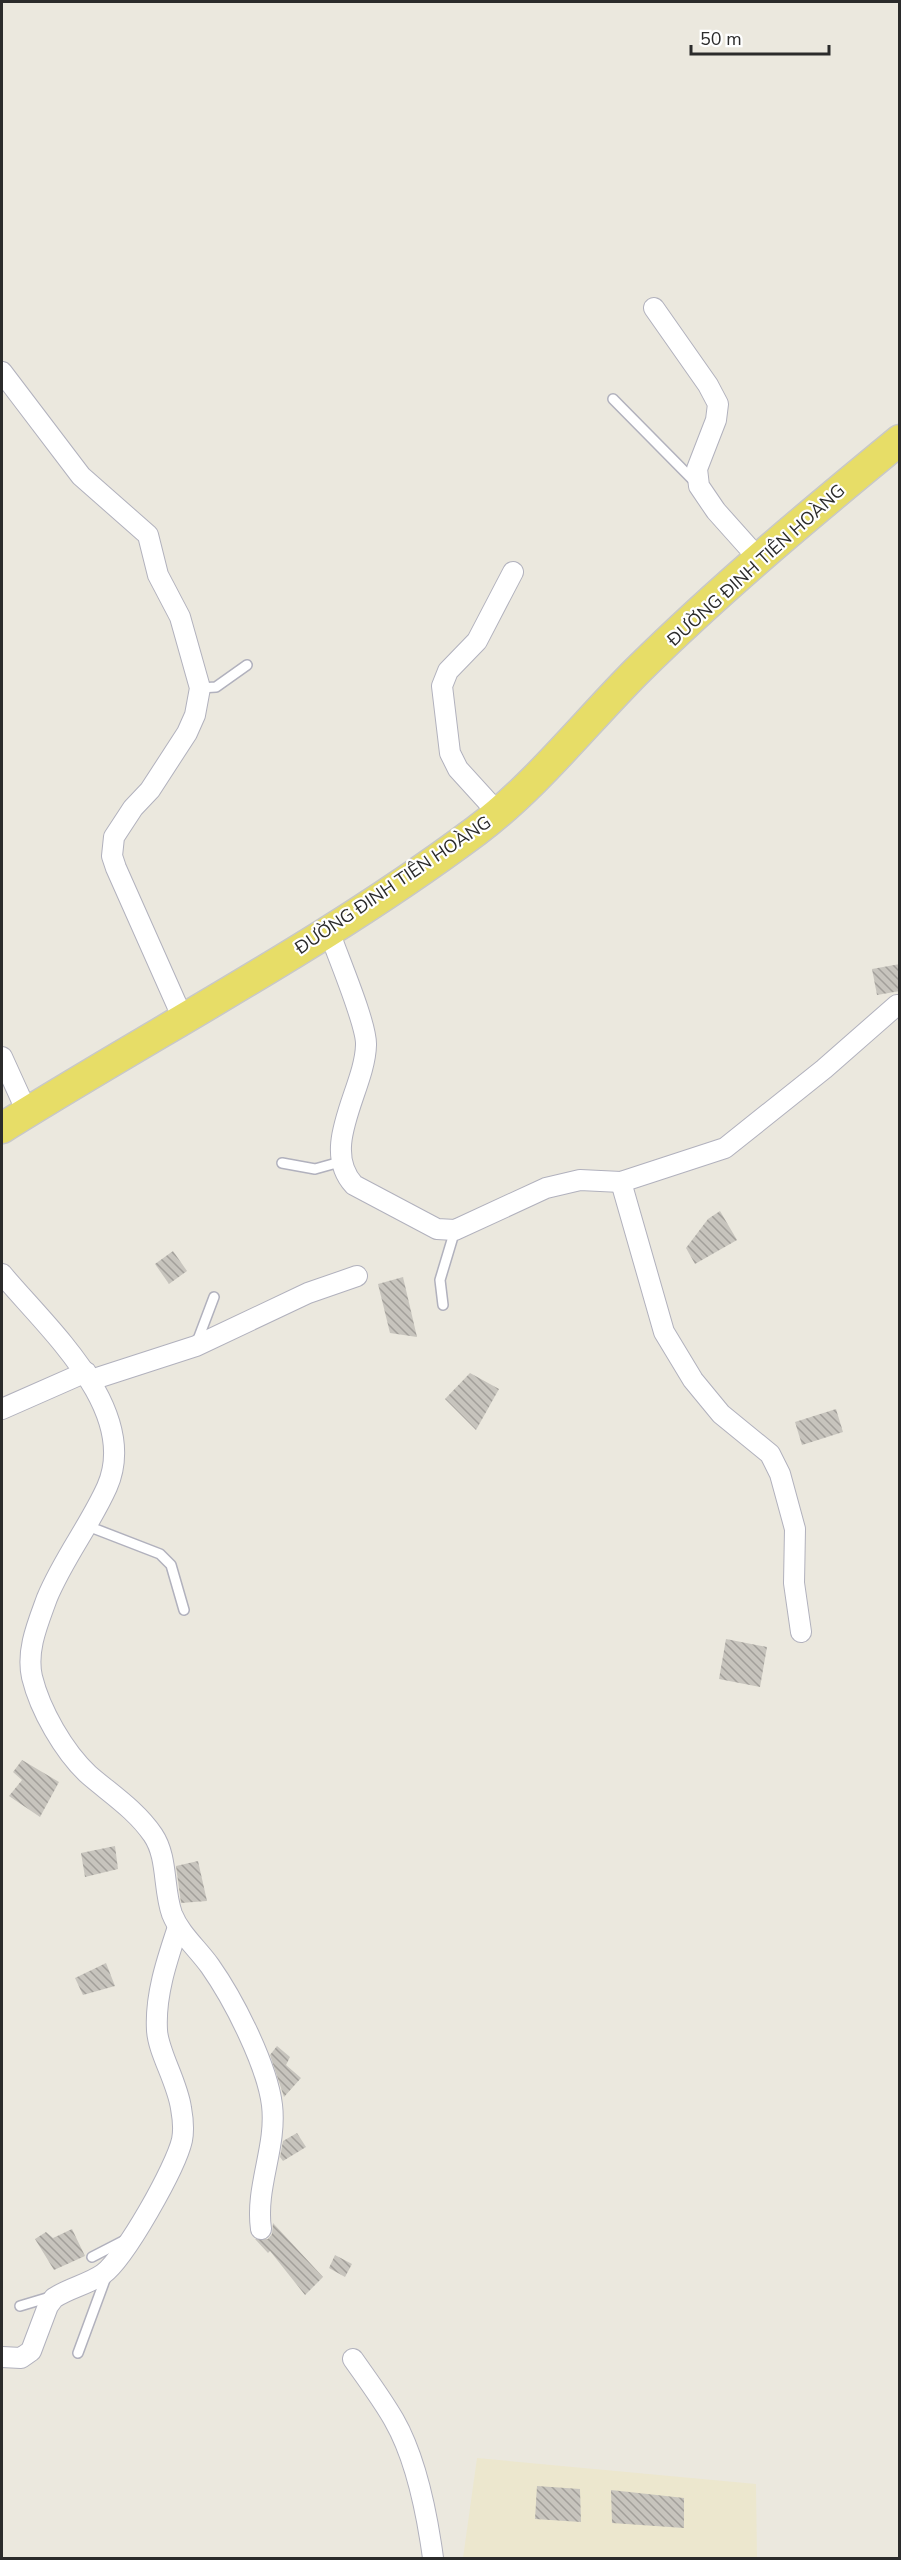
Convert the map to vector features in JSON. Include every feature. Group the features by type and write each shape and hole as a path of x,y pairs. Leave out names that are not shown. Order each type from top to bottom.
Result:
{"main road":[{"name":"ĐƯỜNG ĐINH TIÊN HOÀNG","path":"2,1128 184,1021 329,931 411,877 498,813 639,670 758,558 900,440"}],"street":[{"path":"654,308 708,385 718,405 716,420 697,469 699,486 716,511 758,558"},
{"path":"2,372 81,476 148,535 158,575 180,617 200,688 195,715 187,733 150,790 124,820 112,845 116,868 184,1021"},
{"path":"498,813 458,769 450,753 442,686 448,671 477,641 513,572"},
{"path":"329,931 367,1044 359,1079 345,1120 340,1162 344,1174 354,1185 437,1228 455,1230 546,1188 580,1180 621,1182 725,1148 824,1069 897,1005"},
{"path":"2,1057 27,1112"},
{"path":"621,1182 664,1332 707,1397 721,1414 770,1454 780,1474 795,1529 794,1583 801,1632"},
{"path":"2,1274 89,1376 108,1420 114,1461 106,1488 50,1590 39,1620 30,1657 32,1676 51,1720 71,1753 87,1773 132,1810 153,1835 162,1858 168,1898 178,1927 218,1979 257,2054 270,2087 272,2125 269,2158 259,2202 261,2229"},
{"path":"2,1409 89,1376 196,1346 308,1293 357,1276"},
{"path":"2,2357 21,2358 31,2351 48,2306 59,2294 108,2270 132,2236 174,2162 182,2138 177,2086 159,2040 157,2025 160,1989 178,1927"},
{"path":"353,2359 404,2439 427,2526 433,2559"}],"lane":[{"path":"613,399 699,486"},
{"path":"200,688 216,687 247,665"},
{"path":"282,1163 315,1169 340,1162"},
{"path":"443,1305 440,1280 455,1230"},
{"path":"196,1346 214,1297"},
{"path":"85,1525 160,1554 171,1565 184,1610"},
{"path":"92,2257 132,2236"},
{"path":"78,2353 108,2270"},
{"path":"20,2306 59,2294"}],"shaded area":[{"path":"477,2458 756,2484 757,2558 463,2558"}],"building":[{"path":"900,964 900,991 877,995 872,969"},
{"path":"720,1211 737,1240 695,1264 686,1248 708,1219"},
{"path":"173,1251 187,1271 169,1284 155,1264"},
{"path":"403,1277 417,1337 390,1333 378,1284"},
{"path":"470,1373 499,1389 476,1430 445,1399"},
{"path":"836,1409 843,1432 802,1445 795,1422"},
{"path":"726,1639 767,1647 760,1687 719,1679"},
{"path":"22,1760 59,1782 40,1817 9,1796 22,1780 13,1772"},
{"path":"115,1846 118,1869 85,1877 81,1853"},
{"path":"198,1861 207,1901 181,1903 176,1866"},
{"path":"106,1963 115,1986 83,1995 75,1978"},
{"path":"277,2046 290,2057 286,2065 301,2078 284,2097 270,2055"},
{"path":"297,2133 306,2147 283,2161 280,2157 283,2141"},
{"path":"273,2223 323,2277 305,2295 270,2251 268,2253 255,2239 268,2239 272,2234"},
{"path":"72,2229 85,2256 54,2270 35,2239 46,2232 53,2238"},
{"path":"335,2255 352,2264 345,2277 329,2268"},
{"path":"537,2486 580,2489 581,2522 535,2519"},
{"path":"611,2490 684,2498 684,2528 612,2523"}]}
